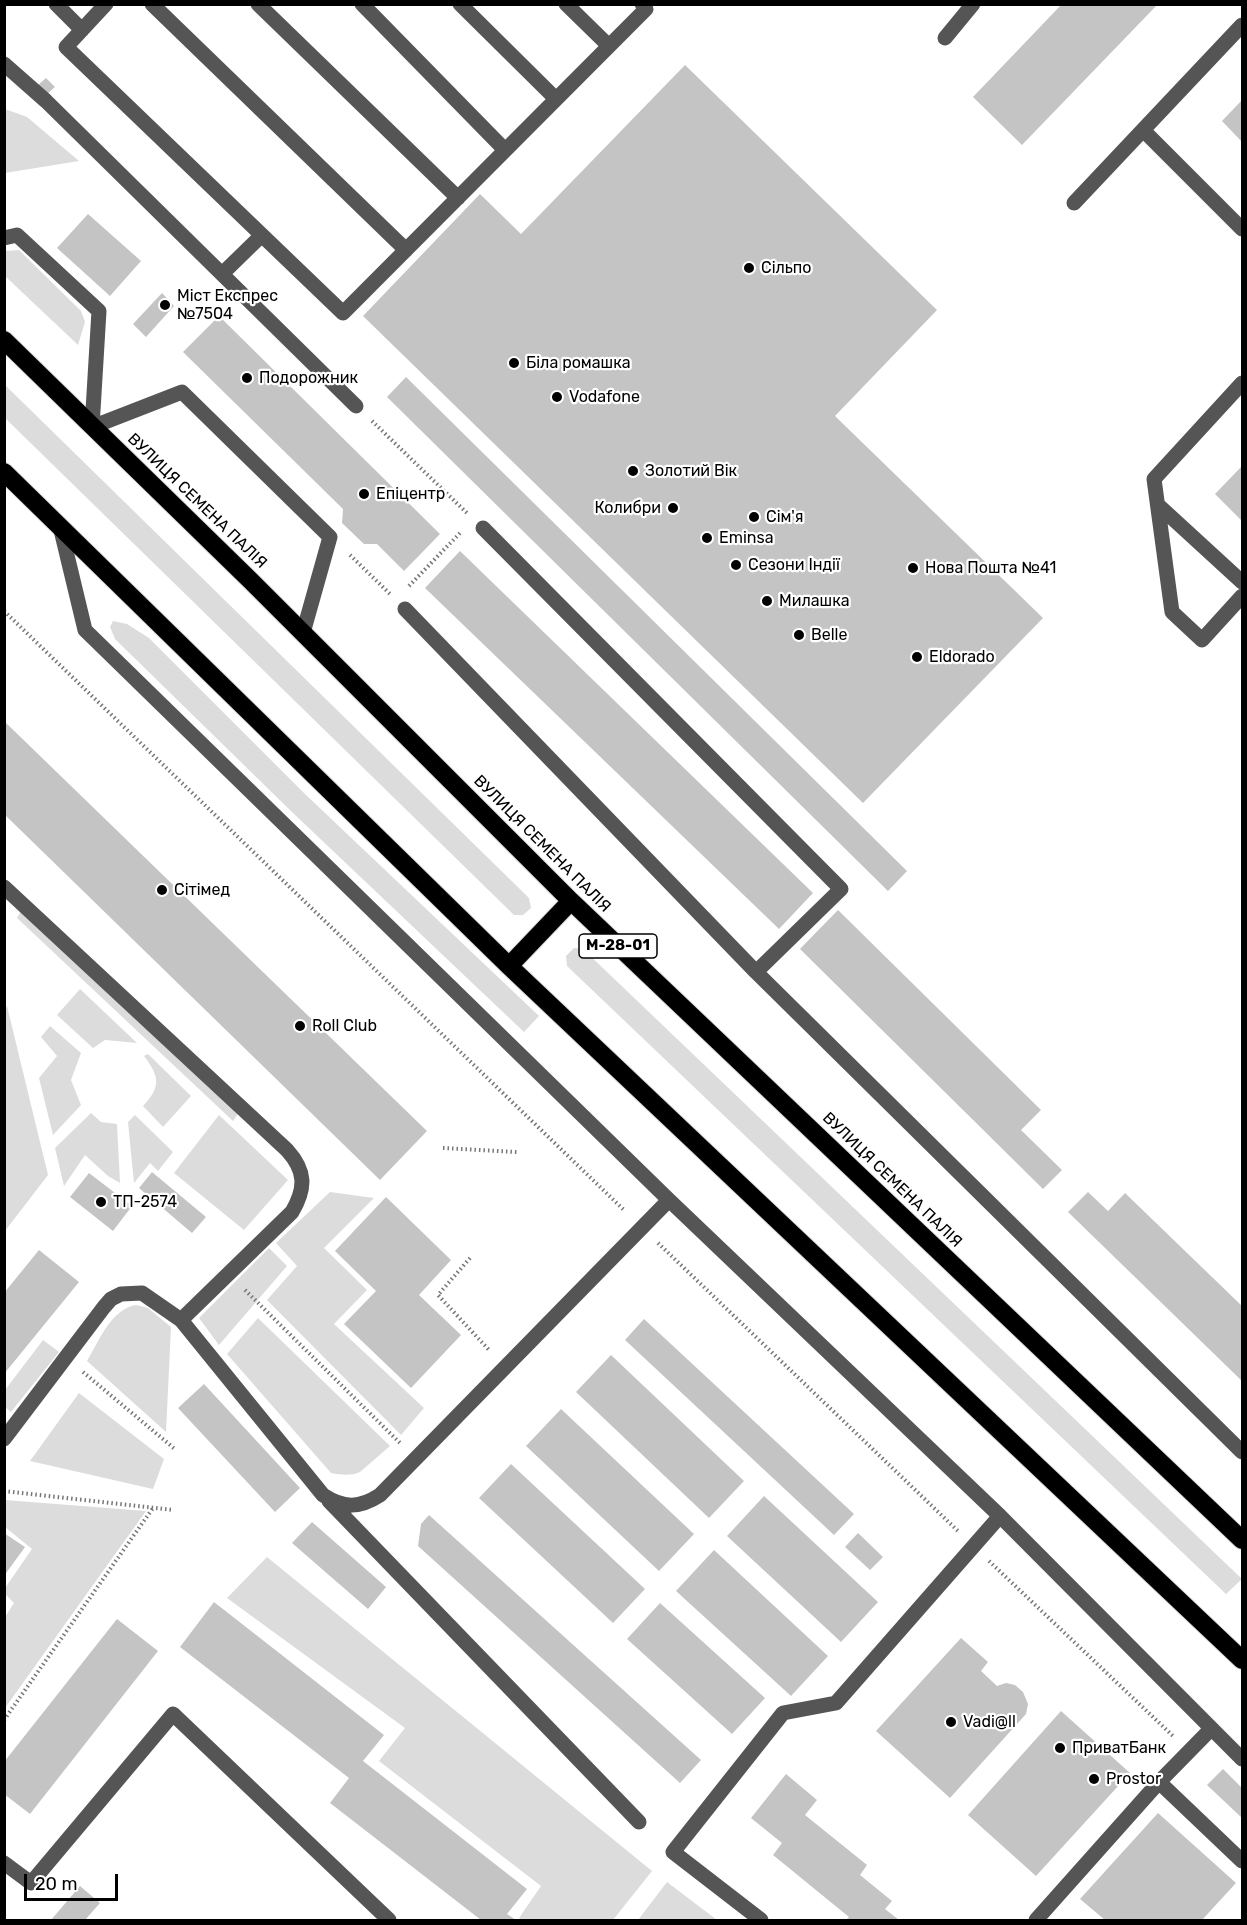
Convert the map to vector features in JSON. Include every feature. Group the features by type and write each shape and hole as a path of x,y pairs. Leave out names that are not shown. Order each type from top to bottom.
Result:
{"highway":[{"name":"ВУЛИЦЯ СЕМЕНА ПАЛІЯ","path":"4,340 303,633 571,901 1242,1540"},
{"path":"4,472 509,966 1242,1660"},
{"path":"509,966 571,901"}],"street":[{"path":"56,4 82,30"},
{"path":"106,4 66,47 343,313 646,9 642,4"},
{"path":"152,4 406,250"},
{"path":"258,4 458,198"},
{"path":"362,4 505,150"},
{"path":"460,4 556,99"},
{"path":"566,4 609,46"},
{"path":"945,38 973,4"},
{"path":"1074,203 1242,25"},
{"path":"4,63 46,101 356,406"},
{"path":"1143,130 1242,229"},
{"path":"4,238 17,235 99,311 93,427 182,392 330,537 303,633"},
{"path":"222,274 262,236"},
{"path":"1240,603 1202,640 1172,612 1154,479 1242,383"},
{"path":"1158,505 1242,582"},
{"path":"478,524 841,889 756,972"},
{"path":"60,526 85,630 669,1200 1000,1516 1242,1759"},
{"path":"400,604 756,972 1242,1452"},
{"path":"4,887 296,1160 301,1173 302,1187 299,1200 292,1212 181,1320"},
{"path":"323,1495 340,1504 353,1505 368,1503 380,1495 669,1200"},
{"path":"4,1439 104,1306 121,1294 142,1293 181,1320 323,1495 639,1822"},
{"path":"761,1920 673,1852 783,1713 836,1702 1000,1516"},
{"path":"4,1863 31,1883 173,1714 378,1917"},
{"path":"1036,1920 1159,1782 1211,1728"},
{"path":"1159,1782 1242,1861"}],"path":[{"path":"330,537 400,604 478,524 356,406"},
{"path":"4,610 1188,1752"},
{"path":"442,1148 517,1152"},
{"path":"470,1258 438,1295 505,1367"},
{"path":"229,1274 415,1459"},
{"path":"66,1358 176,1450"},
{"path":"4,1491 174,1510"},
{"path":"4,1720 153,1508"}],"shaded area":[{"path":"5,109 27,117 79,161 5,173"},
{"path":"19,250 81,311 85,322 78,345 5,276 5,251"},
{"path":"4,384 529,898 531,908 523,915 514,915 5,418"},
{"path":"113,621 127,624 149,638 305,794 539,1016 524,1032 293,813 115,639 110,627"},
{"path":"21,911 239,1112 233,1121 17,918"},
{"path":"574,948 583,949 1242,1579 1226,1594 567,966 566,956"},
{"path":"80,989 137,1043 105,1040 93,1048 57,1015"},
{"path":"7,1006 48,1175 5,1231 4,1009"},
{"path":"50,1026 81,1053 71,1080 81,1105 53,1135 39,1078 57,1056 41,1037"},
{"path":"148,1054 191,1096 163,1127 143,1106 153,1093 156,1082 153,1070 144,1056"},
{"path":"91,1113 101,1122 117,1124 120,1183 108,1176 85,1155 64,1186 55,1148"},
{"path":"135,1115 173,1152 158,1171 150,1163 134,1183 128,1122"},
{"path":"219,1115 288,1180 244,1230 174,1173"},
{"path":"330,1192 374,1198 324,1248 367,1290 334,1324 424,1408 401,1435 267,1300 297,1266 276,1243"},
{"path":"269,1248 287,1266 219,1345 199,1318"},
{"path":"136,1305 148,1308 171,1327 166,1432 87,1361 113,1319 127,1308"},
{"path":"258,1318 390,1446 360,1472 346,1475 331,1473 227,1354"},
{"path":"43,1340 59,1352 11,1412 5,1407 5,1390"},
{"path":"79,1393 164,1459 153,1489 30,1461"},
{"path":"5,1500 146,1511 5,1708 5,1617 14,1603 5,1594 5,1588 32,1549 5,1527"},
{"path":"267,1557 652,1871 613,1920 523,1920 519,1918 541,1886 379,1761 405,1728 227,1598"},
{"path":"667,1882 717,1920 638,1920"}],"building":[{"path":"1062,4 1158,4 1022,145 973,97"},
{"name":"Сім'я","path":"685,65 937,310 835,416 1043,618 863,803 363,316 480,194 521,234"},
{"path":"46,78 55,87 47,94 38,85"},
{"path":"1242,100 1242,142 1222,121"},
{"path":"88,214 141,261 110,296 57,248"},
{"path":"162,293 174,306 146,337 133,324"},
{"path":"219,316 440,534 404,571 377,544 364,544 342,523 343,509 183,352"},
{"path":"406,377 907,871 888,891 387,397"},
{"path":"1242,466 1242,521 1215,494"},
{"path":"460,551 813,893 779,929 425,588"},
{"path":"4,721 427,1131 380,1180 4,814"},
{"path":"838,910 1041,1110 1021,1130 1062,1170 1043,1189 800,949"},
{"path":"152,1172 206,1217 192,1233 139,1188"},
{"name":"ТП-2574","path":"89,1173 132,1206 113,1231 70,1197"},
{"path":"1088,1192 1108,1211 1125,1193 1242,1306 1242,1381 1068,1212"},
{"path":"386,1197 451,1260 419,1295 461,1335 411,1388 344,1324 376,1291 335,1251"},
{"path":"39,1250 79,1282 4,1374 4,1293"},
{"path":"644,1319 854,1514 834,1535 625,1340"},
{"path":"611,1355 744,1481 709,1518 576,1392"},
{"path":"204,1384 300,1488 275,1512 178,1408"},
{"path":"561,1409 694,1534 659,1571 526,1446"},
{"path":"511,1464 645,1589 613,1623 479,1498"},
{"path":"764,1496 878,1602 841,1642 727,1536"},
{"path":"429,1515 701,1760 680,1783 418,1546 421,1524"},
{"path":"312,1522 386,1587 368,1609 292,1543"},
{"path":"4,1533 25,1547 4,1576"},
{"path":"858,1533 883,1557 870,1570 845,1547"},
{"path":"714,1550 828,1656 791,1696 676,1591"},
{"path":"214,1602 384,1735 363,1761 527,1889 507,1914 516,1920 481,1920 330,1803 349,1778 180,1647"},
{"path":"660,1603 765,1698 732,1734 627,1639"},
{"path":"117,1619 158,1651 30,1814 4,1794 4,1762"},
{"name":"Vadi@ll","path":"961,1638 988,1662 981,1671 997,1686 1006,1683 1015,1685 1023,1692 1028,1704 1026,1714 950,1798 876,1731"},
{"path":"1061,1711 1130,1773 1036,1876 968,1815"},
{"path":"1223,1769 1242,1788 1242,1818 1207,1785"},
{"path":"786,1774 817,1800 805,1815 867,1865 860,1875 892,1901 885,1909 899,1920 846,1920 849,1917 773,1855 782,1843 751,1818"},
{"path":"1158,1813 1236,1883 1202,1920 1105,1920 1080,1899"},
{"path":"80,1886 100,1903 85,1920 51,1920"}],"place":[{"name":"Сільпо","path":"749,268"},
{"name":"Міст Експрес №7504","path":"165,305"},
{"name":"Біла ромашка","path":"514,363"},
{"name":"Подорожник","path":"247,378"},
{"name":"Vodafone","path":"557,397"},
{"name":"Золотий Вік","path":"633,471"},
{"name":"Епіцентр","path":"364,494"},
{"name":"Колибри","path":"673,508"},
{"name":"Сім'я","path":"754,517"},
{"name":"Eminsa","path":"707,538"},
{"name":"Сезони Індії","path":"736,565"},
{"name":"Нова Пошта №41","path":"913,568"},
{"name":"Милашка","path":"767,601"},
{"name":"Belle","path":"799,635"},
{"name":"Eldorado","path":"917,657"},
{"name":"Сітімед","path":"162,890"},
{"name":"Roll Club","path":"300,1026"},
{"name":"ТП-2574","path":"101,1202"},
{"name":"Vadi@ll","path":"951,1722"},
{"name":"ПриватБанк","path":"1060,1748"},
{"name":"Prostor","path":"1094,1779"}]}
